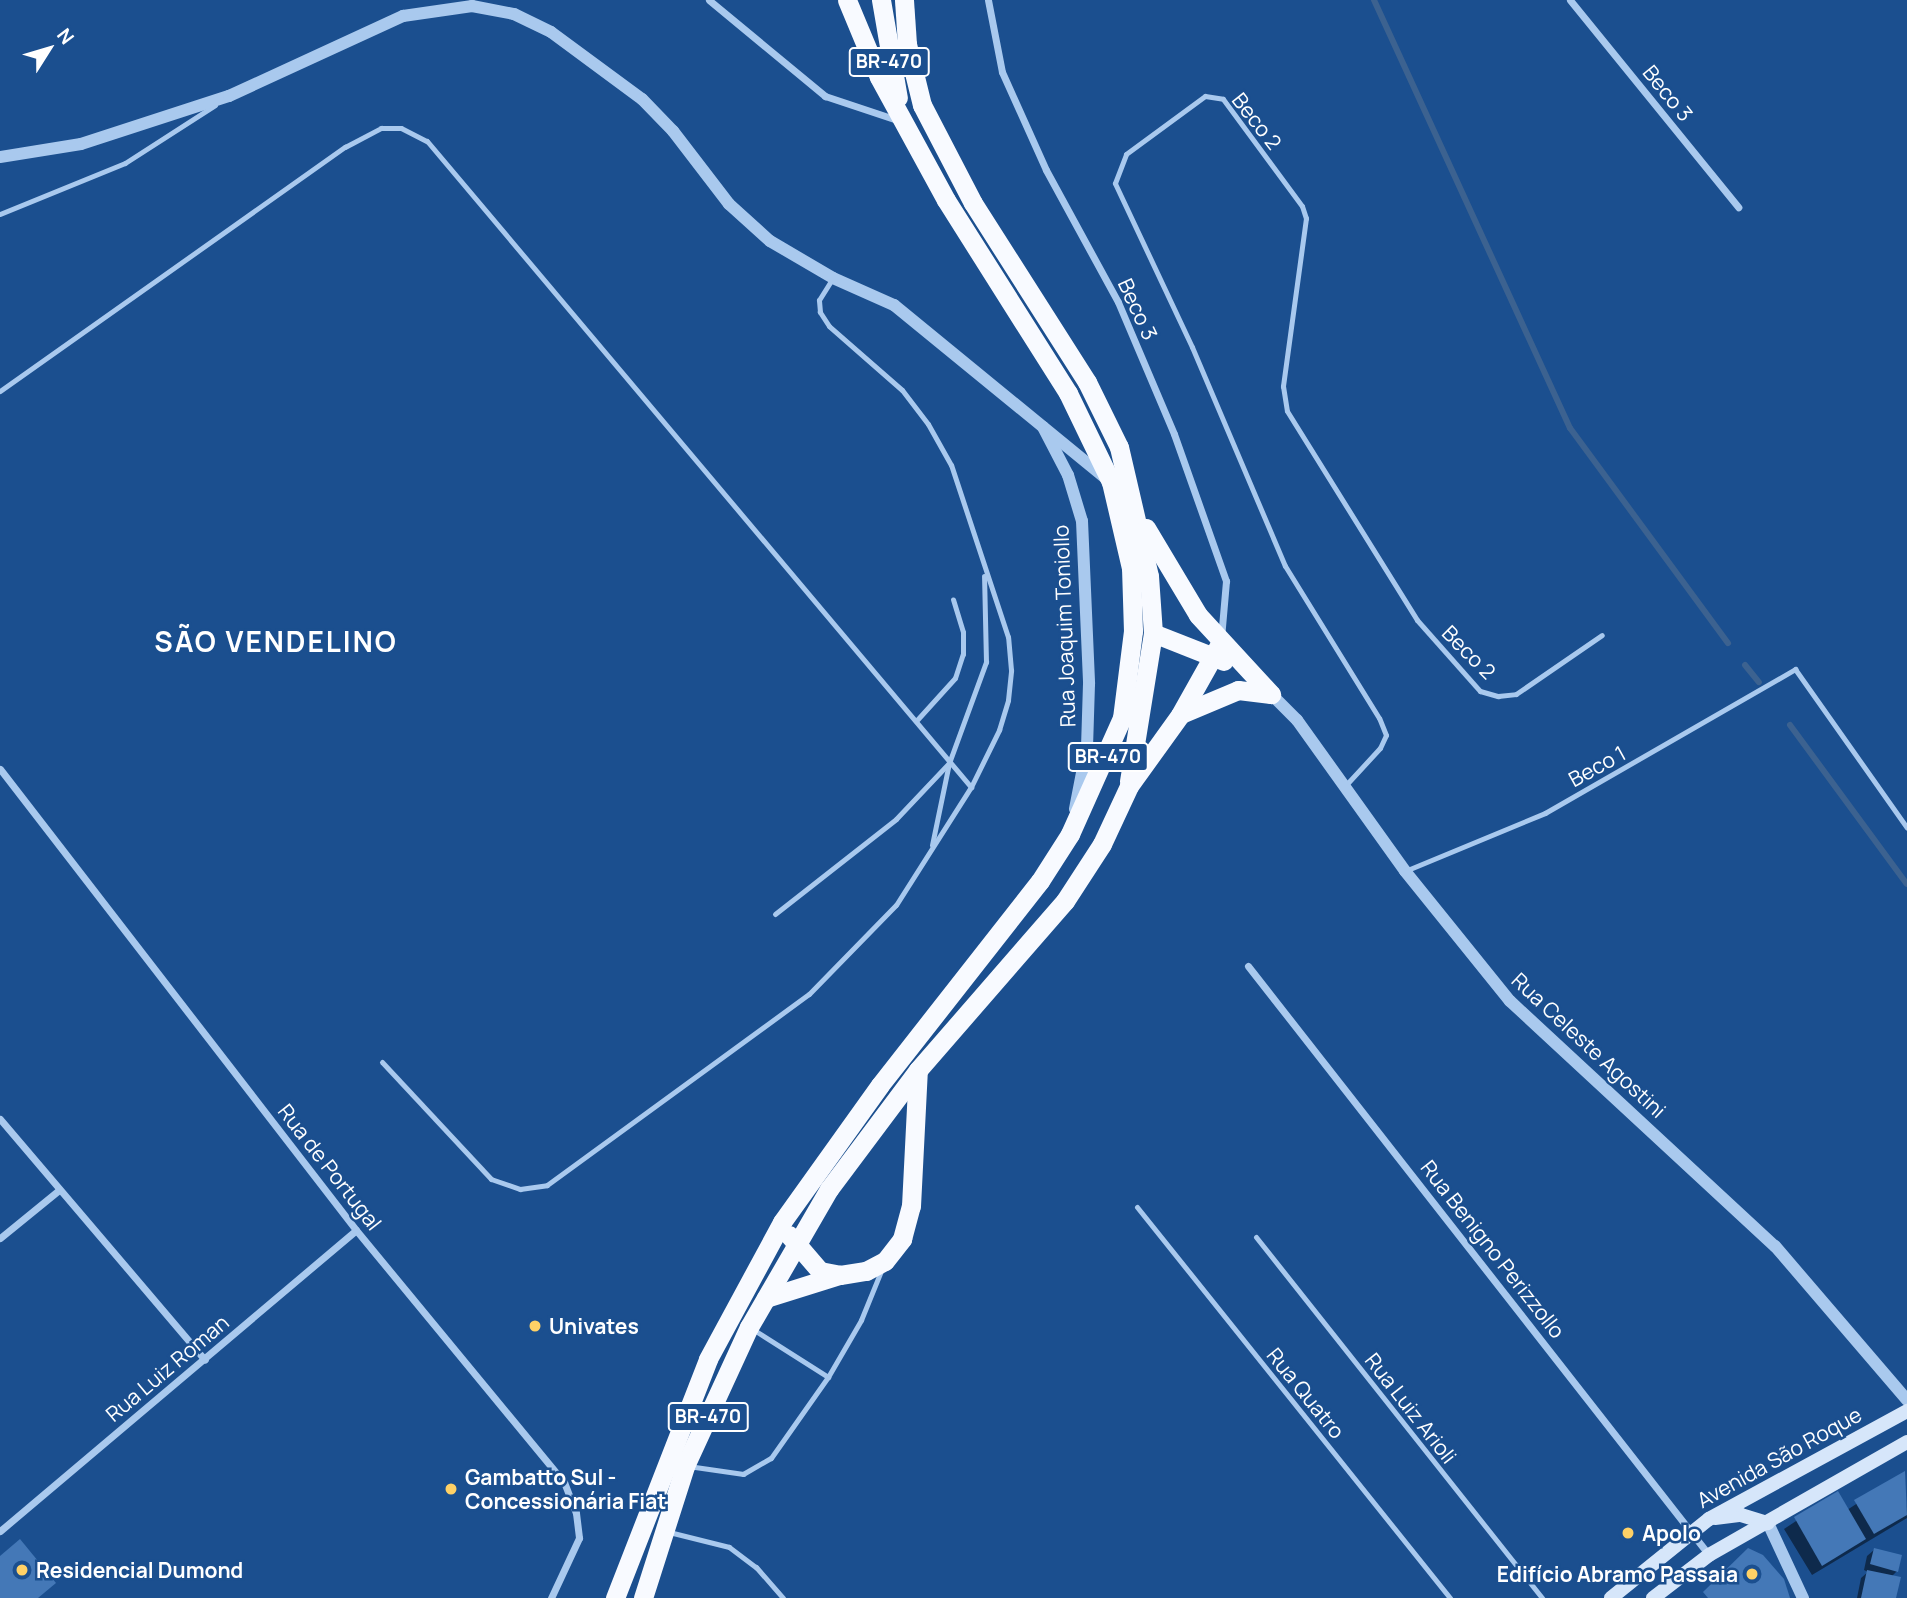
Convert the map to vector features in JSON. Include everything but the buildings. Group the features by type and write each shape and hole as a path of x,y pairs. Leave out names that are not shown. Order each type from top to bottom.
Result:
{"highway":[{"path":"847,0 879,77 904,122"},
{"name":"BR-470","path":"615,1598 708,1359 782,1222 880,1085 1040,881 1070,834 1122,718 1132,643 1131,568 1111,482 1068,393 946,200 904,122 881,0"},
{"name":"BR-470","path":"643,1598 685,1466 749,1327 829,1189 918,1070 1065,901 1102,844 1129,786 1153,634 1149,576 1119,447 1087,382 973,203 922,105 907,44 904,0"},
{"path":"1111,482 1136,511 1218,649 1271,694"},
{"path":"1153,634 1218,649"},
{"path":"1129,786 1180,715 1218,649"},
{"path":"1180,715 1238,691 1271,694"},
{"path":"766,1297 840,1275 866,1271 885,1261 902,1239 911,1206 918,1070"},
{"path":"782,1222 795,1246 820,1271 840,1275"}],"main road":[{"name":"Avenida São Roque","path":"1611,1598 1709,1519 1907,1411"},
{"path":"1653,1598 1709,1555 1907,1442"},
{"path":"1709,1519 1741,1516 1768,1523"}],"street":[{"path":"709,0 825,96 904,122"},
{"name":"Beco 3","path":"988,0 1002,72 1046,170 1118,302 1174,434 1226,581 1218,649"},
{"name":"Beco 3","path":"1570,0 1738,207"},
{"name":"Rua Joaquim Toniollo","path":"0,157 81,144 229,96 403,16 472,6 514,14 551,32 642,99 673,131 729,204 770,241 833,278 894,305 1040,420 1068,475 1082,521 1087,747 1070,834"},
{"path":"1040,420 1111,482"},
{"name":"Rua Celeste Agostini","path":"1271,694 1297,720 1405,871 1510,1001 1775,1246 1907,1400"},
{"name":"Rua de Portugal","path":"0,769 356,1230 564,1482 576,1513 579,1538 551,1598"},
{"name":"Rua Benigno Perizzollo","path":"1248,966 1693,1530 1709,1555"},
{"path":"0,1119 205,1360"},
{"path":"0,1238 59,1190"},
{"name":"Rua Luiz Roman","path":"0,1531 356,1230"},
{"path":"1768,1523 1803,1598"}],"lane":[{"path":"0,214 125,163 229,96"},
{"name":"Beco 2","path":"1344,787 1380,748 1385,735 1379,718 1285,566 1192,347 1115,183 1126,154 1205,96 1223,99 1303,206 1306,218 1283,386 1287,411 1417,620 1480,691 1498,696 1516,694 1602,635"},
{"path":"0,391 345,147 382,128 401,128 427,141 971,787"},
{"path":"382,1062 491,1179 520,1189 547,1185 809,994 897,905 971,787 999,730 1012,670 1008,637 951,464 928,424 902,390 829,326 820,312 819,300 833,278"},
{"path":"931,850 949,762 986,662 988,628 983,566"},
{"path":"916,720 956,678 963,654 963,632 953,600"},
{"name":"Beco 1","path":"1405,871 1545,813 1795,669 1907,828"},
{"path":"775,914 896,819 949,762"},
{"name":"Rua Quatro","path":"1137,1207 1450,1598"},
{"name":"Rua Luiz Arioli","path":"1256,1237 1542,1598"},
{"path":"685,1466 743,1474 771,1458 828,1377 861,1320 885,1261"},
{"path":"749,1327 828,1377"},
{"path":"663,1531 729,1547 756,1567 783,1598"}],"waterway":[{"path":"1374,0 1570,428 1728,643"},
{"path":"1745,665 1759,682"},
{"path":"1790,725 1907,884"}],"place":[{"name":"Univates","path":"535,1326"},
{"name":"Gambatto Sul - Concessionária Fiat","path":"451,1489"},
{"name":"Apolo","path":"1628,1533"},
{"name":"Residencial Dumond","path":"22,1570"},
{"name":"Edifício Abramo Passaia","path":"1752,1574"}],"district":[{"name":"SÃO VENDELINO","path":"276,641"}]}
